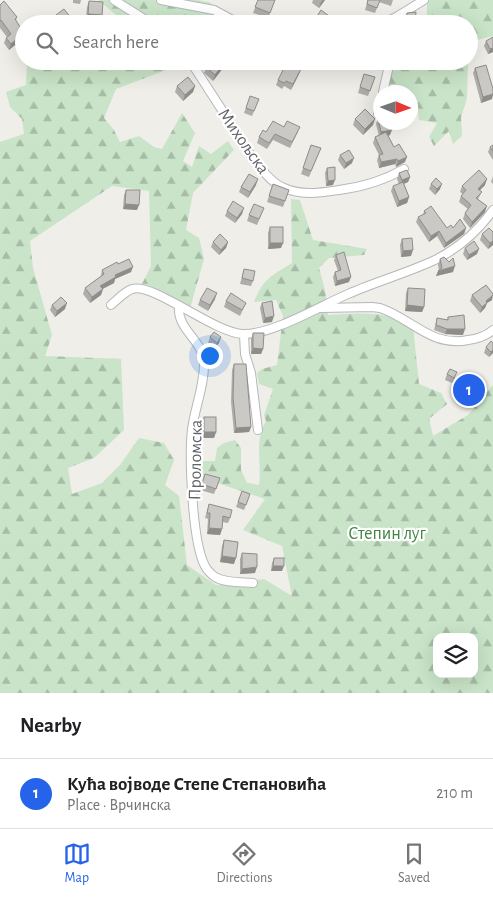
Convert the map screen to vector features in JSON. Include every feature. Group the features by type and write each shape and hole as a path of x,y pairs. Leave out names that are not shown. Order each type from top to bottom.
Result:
{"street":[{"path":"114,0 138,15"},
{"path":"160,0 214,10 223,15"},
{"path":"404,15 424,0"},
{"name":"Михољска","path":"196,70 247,149 264,172 280,187 295,192 323,193 345,190 384,180 404,169"},
{"path":"385,85 388,70"},
{"path":"111,305 132,289 140,288 162,296 179,307 235,334 268,330 350,293 437,259 470,238 493,210"},
{"path":"319,308 372,306 380,308 430,336 454,342 476,339 493,330"},
{"name":"Проломска","path":"179,307 181,320 197,343 203,354 204,362 192,432 193,500 198,543 205,565 214,576 221,580 253,583"},
{"path":"244,334 245,354 251,373 258,430"}],"green space":[{"path":"98,0 197,0 209,2 226,15 116,15"},
{"path":"427,0 493,0 493,36 478,40 478,15 427,15"},
{"name":"Степин луг","path":"27,70 166,70 116,89 104,118 114,130 120,142 139,136 154,147 162,149 182,113 195,133 183,161 192,167 199,146 211,154 228,141 234,150 193,193 186,230 199,238 204,259 189,312 140,288 151,266 149,191 112,186 30,241 33,268 52,335 45,356 121,359 124,430 94,458 68,468 72,494 102,483 120,465 139,438 164,443 174,460 165,485 179,496 187,565 216,585 264,579 292,596 282,546 243,530 265,499 197,476 203,461 215,461 217,448 224,443 235,440 241,448 241,470 247,483 259,485 260,436 266,421 264,415 273,389 259,384 257,373 262,369 277,365 283,316 276,300 254,302 264,283 278,271 292,263 291,199 300,200 313,240 367,249 364,255 329,258 319,268 325,290 328,315 361,313 382,315 393,317 413,326 419,384 441,393 447,404 429,419 433,436 468,415 493,385 493,693 0,693 0,142 24,134 22,119 10,107 6,92 26,85"},
{"path":"388,70 468,70 467,98 461,118 462,136 453,144 449,131 434,146 429,137 437,123 419,120 418,85 385,85"}],"building":[{"path":"258,0 275,0 270,13 255,7"},
{"path":"368,0 380,0 377,8 367,4"},
{"path":"4,1 15,15 15,41 11,44 6,38 11,34 0,21 0,5"},
{"path":"89,1 103,2 102,15 88,14"},
{"path":"64,9 69,15 56,15"},
{"path":"321,10 328,15 318,15"},
{"path":"416,12 416,15 407,15 407,13"},
{"path":"493,37 493,48 490,49 486,41"},
{"path":"486,65 493,94 483,97 476,70 478,70 478,67"},
{"path":"209,70 219,70 215,75"},
{"path":"283,70 300,70 293,84 278,80"},
{"path":"364,74 375,77 370,91 360,87"},
{"path":"188,77 195,86 185,95 177,86"},
{"path":"250,96 259,99 254,111 246,108"},
{"path":"365,109 373,117 373,121 365,129 355,119"},
{"path":"273,121 284,127 287,121 300,127 292,142 275,134 269,143 259,137 263,130 266,132"},
{"path":"386,132 394,147 399,144 407,157 398,161 397,159 381,162 379,155 383,154 375,137"},
{"path":"311,145 321,148 311,171 303,168"},
{"path":"349,150 354,158 346,163 340,155"},
{"path":"335,167 335,180 328,181 327,168"},
{"path":"407,170 410,177 402,180 399,173"},
{"path":"479,170 487,179 478,189 482,192 476,198 487,206 472,222 465,213 471,205 461,196 466,190 462,186"},
{"path":"249,174 258,179 250,192 241,187"},
{"path":"436,178 442,184 437,189 431,184"},
{"path":"403,182 409,197 399,201 393,186"},
{"path":"273,184 289,190 285,201 269,196"},
{"path":"126,190 140,190 139,205 125,204"},
{"path":"233,201 244,208 237,218 227,211"},
{"path":"254,204 264,208 259,219 249,215"},
{"path":"431,206 447,228 451,225 453,228 460,219 466,228 446,243 439,231 431,236 418,217 426,213 424,211"},
{"path":"270,227 283,227 283,243 270,243"},
{"path":"489,228 493,232 493,241 490,243 482,234"},
{"path":"220,234 228,242 221,250 213,242"},
{"path":"412,238 413,250 403,251 402,239"},
{"path":"474,241 479,249 469,255 465,248"},
{"path":"344,252 351,277 337,281 335,272 341,270 336,255"},
{"path":"444,257 449,262 453,258 455,266 438,271 442,268 440,259"},
{"path":"129,259 133,267 115,275 116,277 100,286 103,289 92,297 85,288 104,274 102,270 117,262 118,264"},
{"path":"244,269 255,271 253,281 242,278"},
{"path":"486,285 493,295 482,307 472,295"},
{"path":"207,288 217,293 210,305 200,300"},
{"path":"408,288 425,289 424,307 407,305"},
{"path":"231,293 246,303 242,310 226,301"},
{"path":"61,297 67,303 57,311 52,305"},
{"path":"272,301 274,316 265,318 262,303"},
{"path":"464,315 465,329 447,329 436,325 437,318 448,320 448,317"},
{"path":"214,332 221,337 217,343 210,337"},
{"path":"253,333 264,333 263,349 253,348"},
{"path":"491,341 493,343 493,350 491,352 486,347"},
{"path":"234,364 246,364 251,427 236,428 233,397"},
{"path":"450,369 457,372 454,378 447,374"},
{"path":"479,377 482,388 463,392 461,381"},
{"path":"204,417 216,417 216,432 204,432"},
{"path":"205,474 220,478 216,489 202,484"},
{"path":"242,491 250,494 246,505 238,502"},
{"path":"209,504 232,510 230,518 223,516 222,529 209,528 210,513 207,513"},
{"path":"224,540 238,542 236,558 222,556"},
{"path":"242,553 257,554 257,567 242,569"},
{"path":"274,558 284,558 284,566 273,566"}],"place":[{"name":"Кућа војводе Степе Степановића","path":"469,390"}]}
